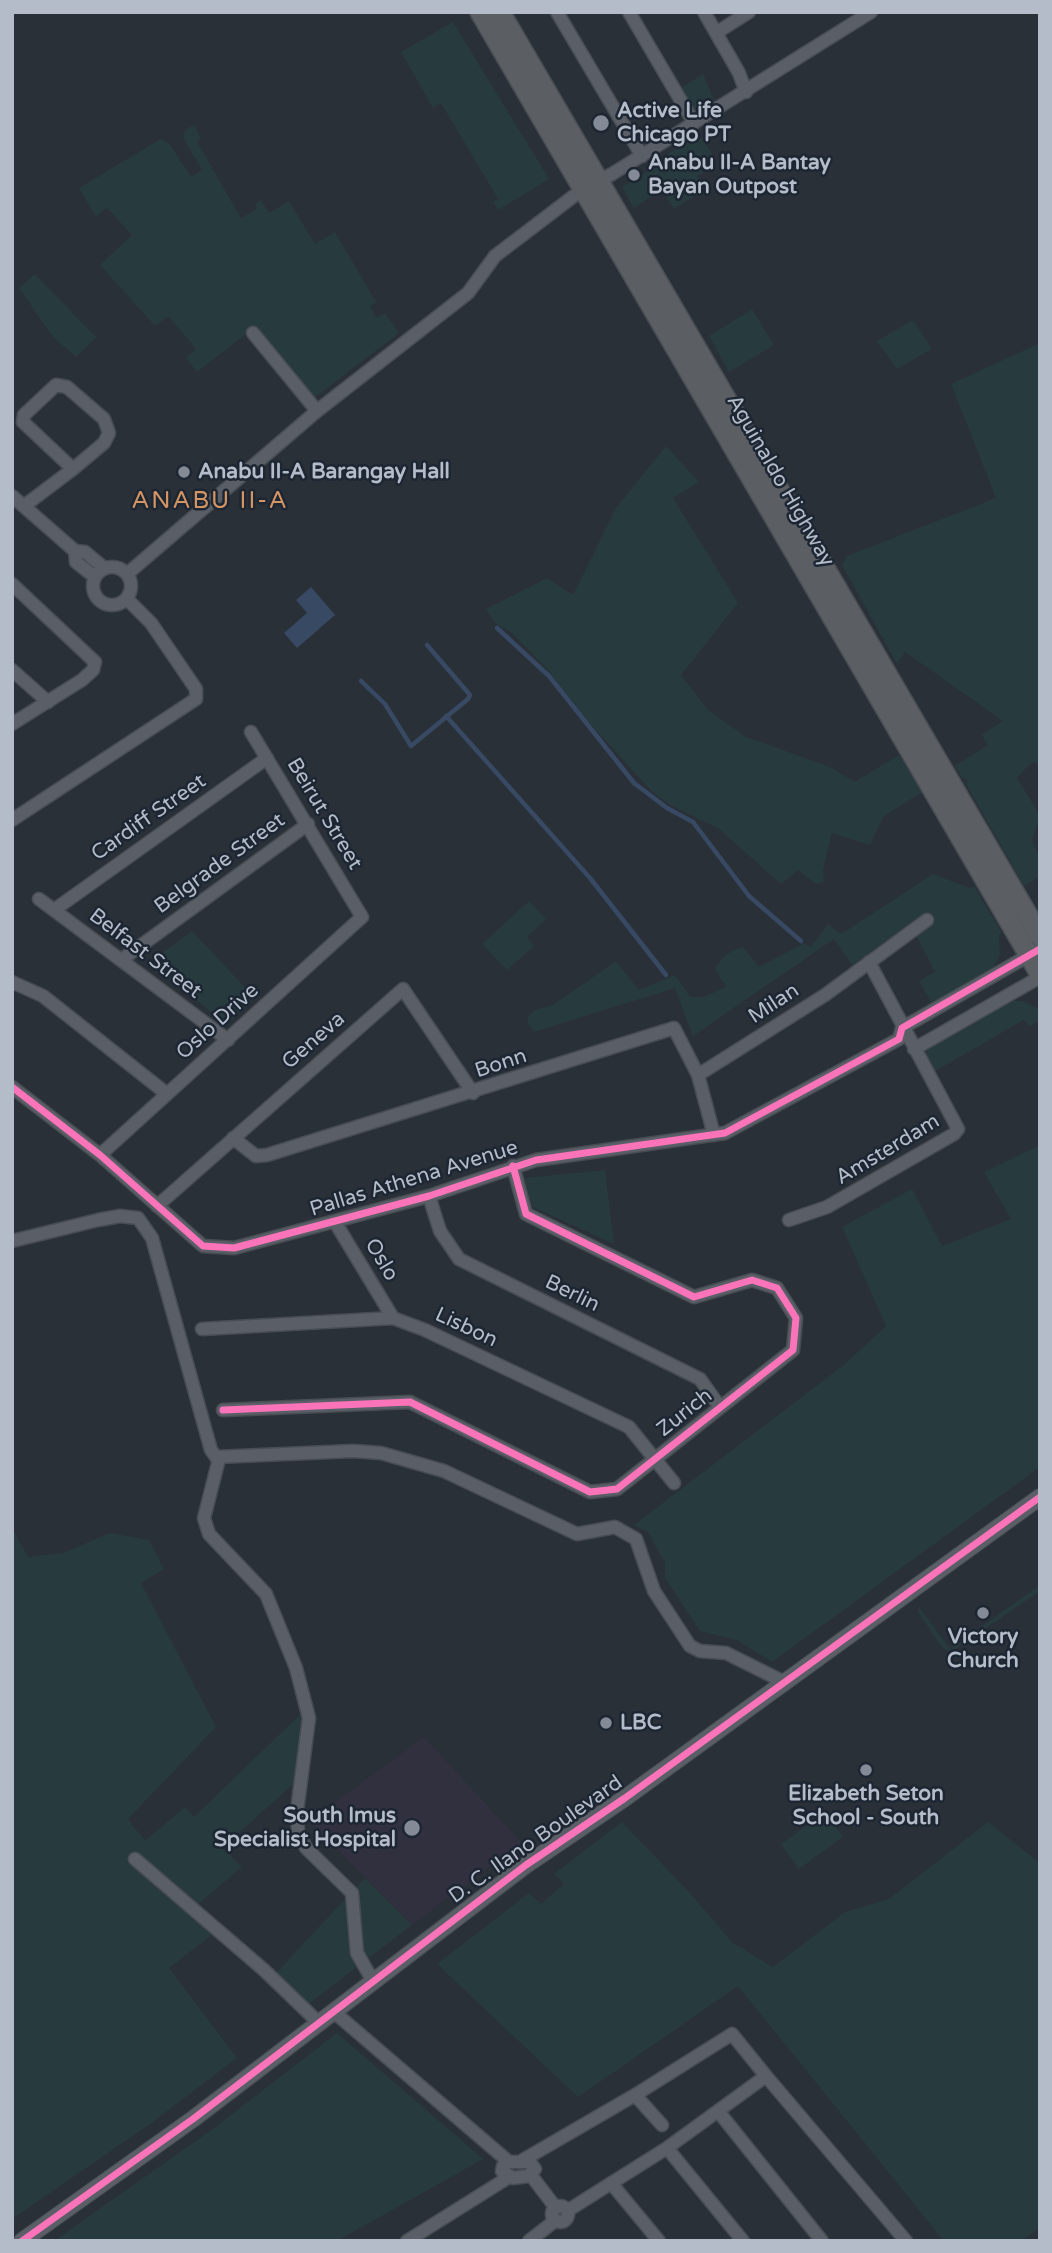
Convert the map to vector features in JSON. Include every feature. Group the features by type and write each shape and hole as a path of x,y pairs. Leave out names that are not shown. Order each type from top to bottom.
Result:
{"highway":[{"name":"Aguinaldo Highway","path":"480,12 590,184 752,461 1034,952 1040,975"},
{"name":"Aguinaldo Highway","path":"500,12 590,184"},
{"name":"Aguinaldo Highway","path":"752,461 1040,936"}],"street":[{"path":"557,12 642,156"},
{"path":"629,12 694,123"},
{"path":"704,12 739,73 746,92"},
{"path":"716,33 749,12"},
{"path":"127,574 317,411 467,293 495,256 590,184 642,156 871,12"},
{"path":"253,333 317,411"},
{"path":"24,506 74,469 104,443 109,433 108,426 67,387 56,385 23,415 23,422 74,469"},
{"path":"12,496 75,551 85,552 99,573"},
{"path":"121,568 127,574 131,586 127,598 115,605 102,603 93,593 99,573 121,568"},
{"path":"12,584 95,662 93,670 82,680 12,724"},
{"path":"12,820 197,696 152,623 127,598"},
{"path":"12,670 48,702"},
{"name":"Beirut Street","path":"251,732 362,917"},
{"name":"Cardiff Street","path":"54,910 267,758"},
{"name":"Belgrade Street","path":"121,960 308,824"},
{"name":"Belfast Street","path":"39,899 228,1040"},
{"name":"Oslo Drive","path":"100,1155 362,917"},
{"name":"Milan","path":"698,1075 869,962 927,920"},
{"name":"Pallas Athena Avenue","path":"12,1087 100,1155 203,1246 234,1248 429,1196 536,1160 714,1135 737,1128 900,1034 1034,952"},
{"path":"869,962 900,1034 914,1049 1040,975"},
{"path":"12,982 43,996 167,1094"},
{"name":"Geneva","path":"157,1206 403,989 473,1093"},
{"name":"Bonn","path":"233,1138 260,1157 473,1093 674,1028 698,1075 714,1135"},
{"name":"Amsterdam","path":"789,1220 827,1208 957,1132 957,1123 914,1049"},
{"name":"Zurich","path":"223,1410 410,1402 590,1492 617,1489 793,1350 796,1318 777,1288 752,1280 694,1297 526,1214 513,1166"},
{"name":"Berlin","path":"429,1196 440,1231 459,1259 700,1379 720,1407"},
{"path":"12,1241 109,1218 138,1218 152,1238 211,1450 219,1459"},
{"name":"Oslo","path":"335,1222 393,1318"},
{"name":"Lisbon","path":"202,1329 393,1318 425,1330 629,1427 674,1483"},
{"path":"219,1459 353,1451 381,1453 444,1471 576,1534 615,1528 636,1539 653,1591 690,1646 699,1651 726,1653 784,1682"},
{"path":"219,1459 204,1518 209,1534 266,1594 296,1668 309,1717 297,1811 298,1832 306,1848 352,1893 357,1953 373,1981"},
{"name":"D. C. Ilano Boulevard","path":"22,2241 183,2127 526,1865 1040,1497"},
{"path":"135,1859 255,1962 319,2023"},
{"path":"334,2012 509,2162"},
{"path":"509,2177 502,2168 509,2162 523,2160 635,2095 732,2034 906,2241"},
{"path":"529,2241 560,2213 667,2148 766,2076"},
{"path":"635,2095 662,2125"},
{"path":"718,2111 822,2241"},
{"path":"667,2148 743,2241"},
{"path":"523,2160 534,2166 530,2174"},
{"path":"408,2241 509,2177 530,2174"},
{"path":"530,2174 560,2213"},
{"path":"611,2183 659,2241"}],"shaded area":[{"name":"South Imus Specialist Hospital","path":"424,1737 522,1843 412,1925 309,1821"}],"green space":[{"path":"453,22 549,179 498,210 493,202 498,199 441,103 433,108 401,52"},
{"path":"703,74 715,103 695,112 679,89"},
{"path":"194,125 201,139 197,142 241,218 257,209 255,204 261,200 269,213 289,201 315,244 335,232 376,302 370,306 376,318 385,313 399,333 314,398 309,397 255,327 197,372 186,358 196,349 168,316 155,326 100,265 132,235 107,208 96,217 79,188 161,139 170,144 191,177 202,170 183,138 185,130"},
{"path":"699,134 715,158 700,168 703,173 697,176 700,181 689,189 693,197 674,209 661,190 634,208 622,187"},
{"path":"35,274 96,337 76,357 53,337 19,288"},
{"path":"752,309 774,345 729,372 709,336"},
{"path":"913,320 932,349 897,369 877,341"},
{"path":"1040,343 1040,766 1036,762 1030,764 1017,778 1038,812 1039,820 1032,840 1040,857 1040,877 1024,886 966,784 966,778 963,779 955,766 988,745 982,735 1003,721 905,652 897,664 842,565 847,556 996,498 951,384"},
{"path":"666,446 699,482 673,498 738,603 681,675 707,709 746,737 828,766 855,782 899,755 922,792 883,817 870,845 832,833 823,869 824,882 816,884 798,870 781,884 719,829 670,805 651,791 587,720 547,669 511,632 495,623 486,609 547,578 573,595 616,508"},
{"path":"933,874 970,888 974,886 1002,933 999,935 1000,955 993,967 932,1003 919,981 935,972 916,935 935,921 928,911 852,965 834,939 693,1036 675,988 534,1032 527,1022 529,1015 535,1010 553,1005 616,961 639,990 675,975 690,997 704,997 726,987 715,969 723,957 732,951 743,947 759,967 804,943 811,947 828,924 841,934"},
{"path":"529,901 546,919 527,937 534,946 507,970 482,944"},
{"path":"192,931 254,997 227,1025 150,962"},
{"path":"1012,1001 1023,1001 1040,1010 1040,1021 1029,1026 1024,1020 935,1071 926,1055 927,1050"},
{"path":"1040,1145 1040,1467 772,1662 737,1640 700,1631 665,1578 665,1563 648,1532 634,1525 845,1364 886,1326 842,1227 912,1189 942,1246 1011,1219 984,1172"},
{"path":"605,1170 614,1244 533,1207 524,1178"},
{"path":"12,1528 28,1557 63,1553 110,1533 149,1540 164,1569 141,1583 216,1727 128,1819 145,1841 185,1807 194,1817 312,1703 314,1723 310,1769 222,1848 242,1867 196,1906 132,1852 127,1857 214,1933 169,1968 237,2058 150,2124 12,2219"},
{"path":"1040,1585 1040,1591 951,1652 943,1649 918,1612 919,1607 950,1649"},
{"path":"825,1812 843,1837 799,1869 781,1844"},
{"path":"622,1822 733,1943 773,1967 845,1912 889,1899 988,1822 1040,1863 1040,2228 1021,2241 944,2241 738,1986 578,2097 437,1964 529,1893 541,1904 564,1884 554,1874"},
{"path":"365,1878 412,1925 307,2005 274,1975"},
{"path":"337,2033 483,2159 337,2241 54,2241 214,2128"}],"water":[{"path":"311,587 335,615 297,648 284,633 307,613 296,600"}],"waterway":[{"path":"497,628 549,676 634,783 667,808 693,822 749,896 801,941"},
{"path":"361,681 385,704 411,746 470,695 427,645"},
{"path":"446,716 590,878 666,975"}],"cycle path":[{"path":"12,1087 100,1155 203,1246 234,1248 429,1196 536,1160 725,1133 899,1039 902,1028 1040,949"},
{"path":"223,1410 410,1402 590,1492 617,1489 793,1350 796,1318 777,1288 752,1280 694,1297 526,1214 513,1166"},
{"path":"22,2241 193,2119 526,1865 625,1798 1040,1497"}],"place":[{"name":"Active Life Chicago PT","path":"601,123"},
{"name":"Anabu II-A Bantay Bayan Outpost","path":"634,175"},
{"name":"Anabu II-A Barangay Hall","path":"184,472"},
{"name":"Victory Church","path":"983,1613"},
{"name":"LBC","path":"606,1723"},
{"name":"Elizabeth Seton School - South","path":"866,1770"},
{"name":"South Imus Specialist Hospital","path":"412,1828"}],"district":[{"name":"ANABU II-A","path":"210,502"}]}
